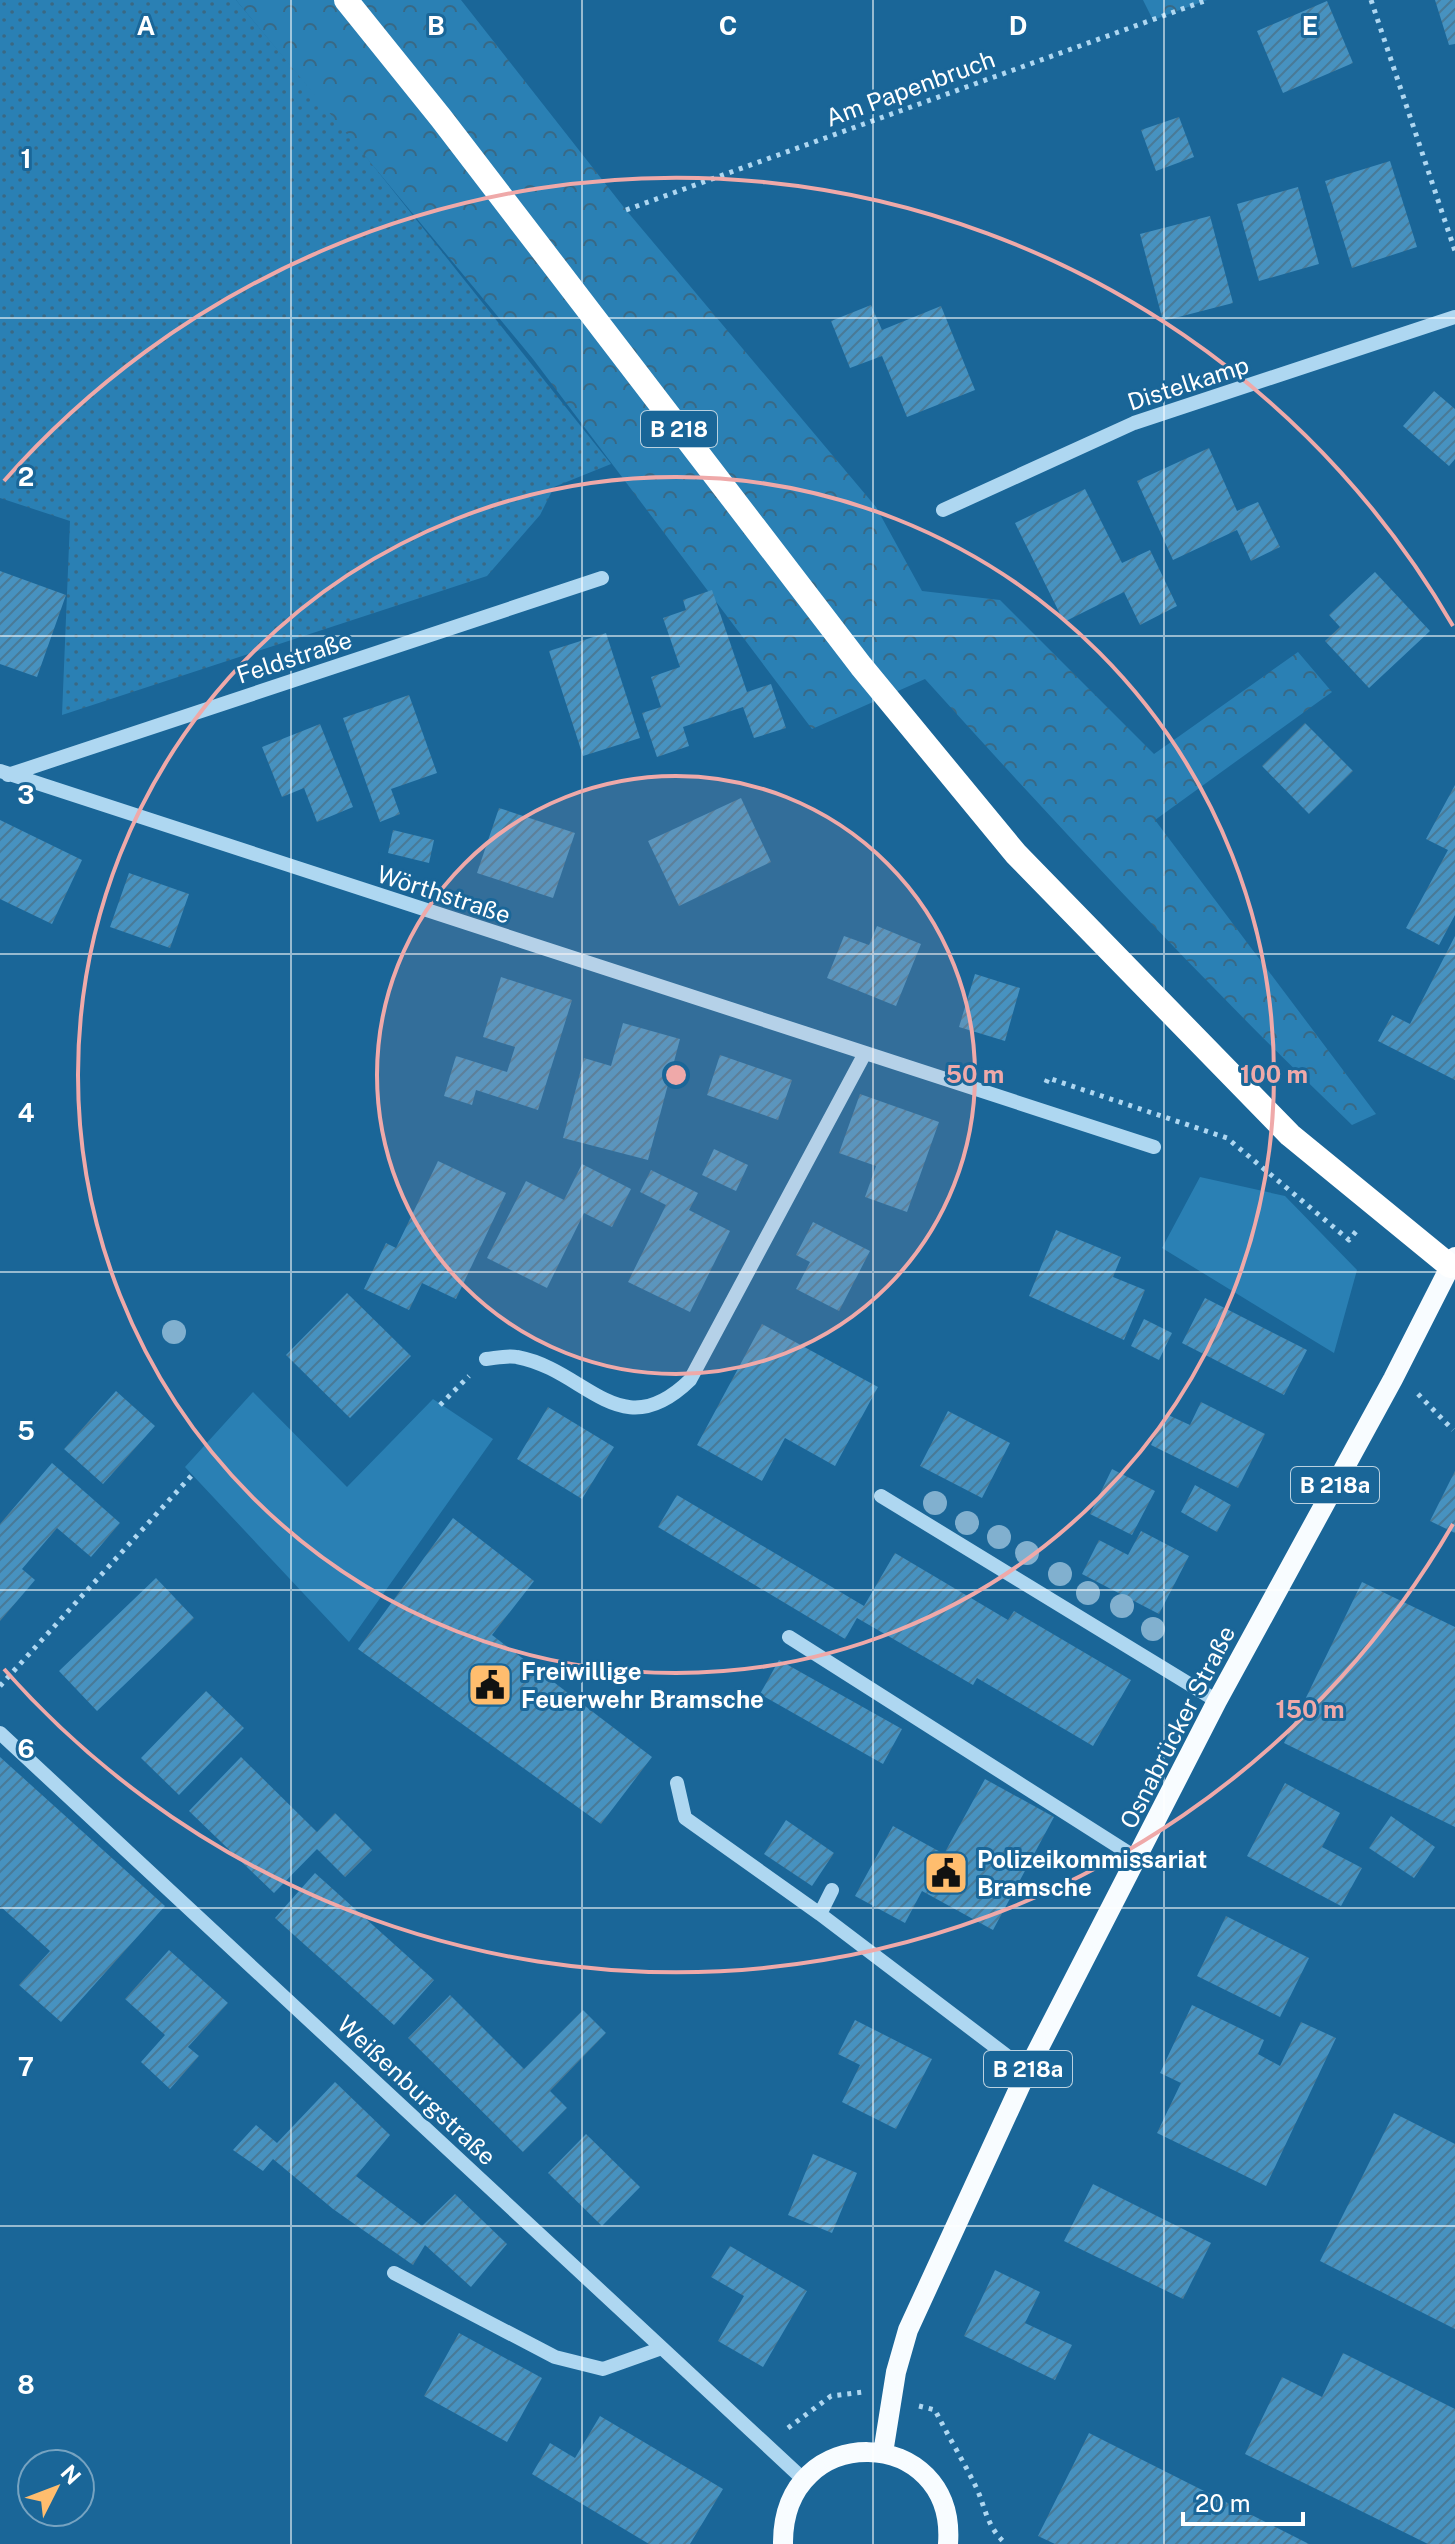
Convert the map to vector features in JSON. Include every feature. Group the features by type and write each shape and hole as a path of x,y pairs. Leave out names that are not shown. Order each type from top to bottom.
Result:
{"highway":[{"name":"B 218","path":"346,0 441,118 861,666 1016,854 1290,1135 1375,1207 1453,1264"}],"main road":[{"name":"Osnabrücker Straße","path":"883,2453 896,2372 908,2330 1027,2071 1217,1701 1453,1264"},
{"path":"783,2544 783,2524 790,2499 803,2479 825,2461 851,2452 883,2453 905,2460 927,2477 943,2500 949,2527 948,2544"}],"street":[{"name":"Distelkamp","path":"943,510 1134,423 1455,317"},
{"name":"Feldstraße","path":"3,774 602,578"},
{"name":"Wörthstraße","path":"3,774 1154,1147"},
{"path":"486,1359 514,1356 538,1362 611,1404 641,1410 669,1400 690,1380 864,1055"},
{"path":"881,1496 1217,1701"},
{"path":"789,1637 1138,1859"},
{"name":"Weißenburgstraße","path":"0,1733 803,2479"},
{"path":"677,1783 685,1818 820,1914 1027,2071"},
{"path":"820,1914 832,1890"},
{"path":"394,2273 555,2357 603,2369 662,2348"}],"path":[{"name":"Am Papenbruch","path":"626,210 1207,0"},
{"path":"1371,0 1455,251"},
{"path":"1036,1110 1048,1078 1227,1138 1349,1240 1375,1207"},
{"path":"440,1405 486,1359"},
{"path":"1393,1379 1427,1400 1453,1430"},
{"path":"0,1686 192,1475"}],"green space":[{"path":"0,0 236,0 348,134 611,464 554,487 540,515 487,576 62,715 70,521 0,498"},
{"path":"236,0 461,0 626,210 876,507 922,591 1000,600 1154,754 1298,652 1332,692 1155,820 1376,1114 1352,1125 1134,906 925,679 812,729 533,359"},
{"path":"1143,0 1207,0 1153,20"},
{"path":"1200,1177 1285,1196 1357,1270 1334,1353 1162,1248"},
{"path":"253,1392 347,1487 433,1399 493,1439 349,1642 185,1467"}],"building":[{"path":"1435,0 1455,0 1455,44 1449,45"},
{"path":"1327,1 1353,63 1283,93 1257,31"},
{"path":"1179,117 1194,157 1156,171 1141,130"},
{"path":"1390,161 1417,247 1352,268 1325,181"},
{"path":"1298,187 1319,264 1259,281 1237,204"},
{"path":"1210,216 1233,303 1163,321 1140,234"},
{"path":"871,305 882,330 941,306 975,390 907,417 882,356 850,368 831,321"},
{"path":"1434,391 1455,409 1455,459 1449,466 1403,426"},
{"path":"1209,448 1237,511 1258,502 1280,547 1251,561 1237,530 1173,560 1137,481"},
{"path":"1085,489 1122,563 1150,550 1177,606 1140,625 1124,592 1064,622 1015,523"},
{"path":"0,571 66,595 37,677 0,664"},
{"path":"1375,572 1430,631 1369,688 1325,641 1340,627 1329,615"},
{"path":"712,590 747,692 771,684 786,728 754,738 743,707 683,727 689,746 657,757 642,713 661,707 651,677 680,667 663,618 686,610 683,600"},
{"path":"606,633 640,738 583,756 549,651"},
{"path":"409,695 437,773 391,789 400,814 380,822 343,718"},
{"path":"1305,723 1353,771 1309,814 1262,766"},
{"path":"320,724 353,807 317,822 304,788 282,797 262,747"},
{"path":"1455,785 1455,915 1439,945 1406,928 1448,850 1426,839"},
{"path":"741,798 771,862 679,906 648,841"},
{"path":"499,808 575,833 553,898 477,873"},
{"path":"0,820 82,860 52,924 0,899"},
{"path":"393,830 434,840 429,863 388,853"},
{"path":"129,873 189,894 170,948 110,927"},
{"path":"877,926 921,944 896,1006 827,978 844,936 869,945"},
{"path":"1455,936 1455,1080 1378,1041 1392,1015 1410,1024"},
{"path":"975,974 1020,988 1005,1041 959,1027"},
{"path":"501,977 572,1000 538,1110 476,1090 472,1105 444,1096 456,1056 507,1072 515,1047 483,1037"},
{"path":"623,1023 680,1039 648,1160 563,1138 584,1058 611,1066"},
{"path":"720,1055 792,1080 778,1120 707,1095"},
{"path":"860,1094 939,1122 907,1212 865,1197 876,1166 839,1153"},
{"path":"714,1149 748,1165 736,1191 702,1175"},
{"path":"438,1161 506,1193 456,1299 422,1283 409,1310 364,1289 386,1243 396,1248"},
{"path":"582,1164 631,1189 612,1227 584,1213 547,1288 487,1258 526,1181 564,1200"},
{"path":"651,1170 698,1193 689,1210 730,1231 690,1312 628,1282 666,1205 640,1192"},
{"path":"813,1222 870,1251 839,1311 796,1289 810,1262 796,1255"},
{"path":"1056,1230 1121,1257 1113,1277 1145,1290 1124,1340 1029,1296"},
{"path":"347,1293 411,1356 350,1418 286,1355"},
{"path":"1205,1298 1307,1350 1284,1395 1182,1343"},
{"path":"1144,1319 1172,1333 1159,1360 1131,1346"},
{"path":"762,1324 878,1387 835,1466 785,1438 762,1481 697,1445"},
{"path":"116,1391 155,1426 103,1484 64,1449"},
{"path":"1201,1402 1265,1434 1238,1488 1151,1445 1166,1414 1190,1425"},
{"path":"548,1407 614,1447 582,1499 517,1459"},
{"path":"948,1411 1010,1443 982,1498 920,1466"},
{"path":"52,1463 120,1523 91,1557 57,1528 22,1569 35,1580 0,1621 0,1524"},
{"path":"1112,1469 1155,1491 1132,1535 1090,1514"},
{"path":"1455,1471 1455,1533 1430,1521"},
{"path":"1195,1485 1231,1505 1217,1532 1181,1512"},
{"path":"677,1495 864,1606 895,1553 1008,1620 1014,1611 1131,1680 1093,1746 977,1678 973,1685 857,1618 845,1639 658,1527"},
{"path":"453,1518 534,1581 492,1635 652,1757 601,1824 358,1649"},
{"path":"1141,1531 1189,1556 1159,1614 1082,1574 1099,1540 1128,1555"},
{"path":"156,1578 194,1618 97,1711 59,1671"},
{"path":"1362,1582 1455,1627 1455,1827 1284,1743"},
{"path":"779,1660 902,1729 883,1764 760,1694"},
{"path":"206,1691 244,1728 179,1795 141,1758"},
{"path":"0,1757 165,1906 61,2022 19,1985 50,1951 0,1906"},
{"path":"241,1757 317,1832 335,1813 372,1850 345,1877 317,1849 274,1893 189,1811"},
{"name":"Polizeikommissariat Bramsche","path":"985,1779 1054,1817 993,1930 922,1891 905,1923 855,1896 893,1826 944,1854"},
{"path":"1285,1783 1340,1813 1322,1847 1362,1868 1341,1906 1247,1856"},
{"path":"1391,1816 1435,1847 1414,1878 1369,1848"},
{"path":"786,1820 834,1853 812,1886 764,1854"},
{"path":"315,1873 434,1980 394,2025 275,1918"},
{"path":"1226,1916 1309,1958 1280,2017 1197,1976"},
{"path":"169,1950 228,2003 188,2047 199,2056 170,2089 141,2062 165,2035 125,1999"},
{"path":"450,1995 524,2069 583,2010 606,2033 550,2091 567,2108 523,2152 408,2038"},
{"path":"1192,2005 1264,2040 1258,2054 1280,2066 1301,2022 1336,2038 1266,2186 1157,2133 1181,2083 1160,2073"},
{"path":"855,2020 932,2059 896,2129 842,2102 860,2065 838,2054"},
{"path":"335,2082 390,2135 356,2176 422,2226 455,2194 507,2244 471,2287 425,2245 413,2265 333,2209 273,2159 263,2171 233,2150 256,2125 277,2143"},
{"path":"1394,2113 1455,2144 1455,2329 1320,2261"},
{"path":"586,2134 640,2187 602,2226 548,2173"},
{"path":"813,2154 857,2173 832,2233 788,2215"},
{"path":"1093,2184 1211,2243 1183,2299 1064,2241"},
{"path":"730,2246 807,2291 763,2367 718,2341 744,2296 711,2277"},
{"path":"995,2270 1040,2292 1025,2323 1072,2345 1055,2380 964,2336"},
{"path":"459,2333 542,2378 507,2442 424,2396"},
{"path":"1343,2353 1455,2409 1455,2544 1428,2544 1245,2454 1282,2377 1322,2397"},
{"path":"600,2416 723,2489 690,2544 649,2544 532,2474 550,2443 575,2458"},
{"path":"1089,2433 1309,2544 1055,2544 1038,2536"}],"place":[{"name":"Freiwillige Feuerwehr Bramsche","path":"490,1685"},
{"name":"Polizeikommissariat Bramsche","path":"946,1873"}]}
